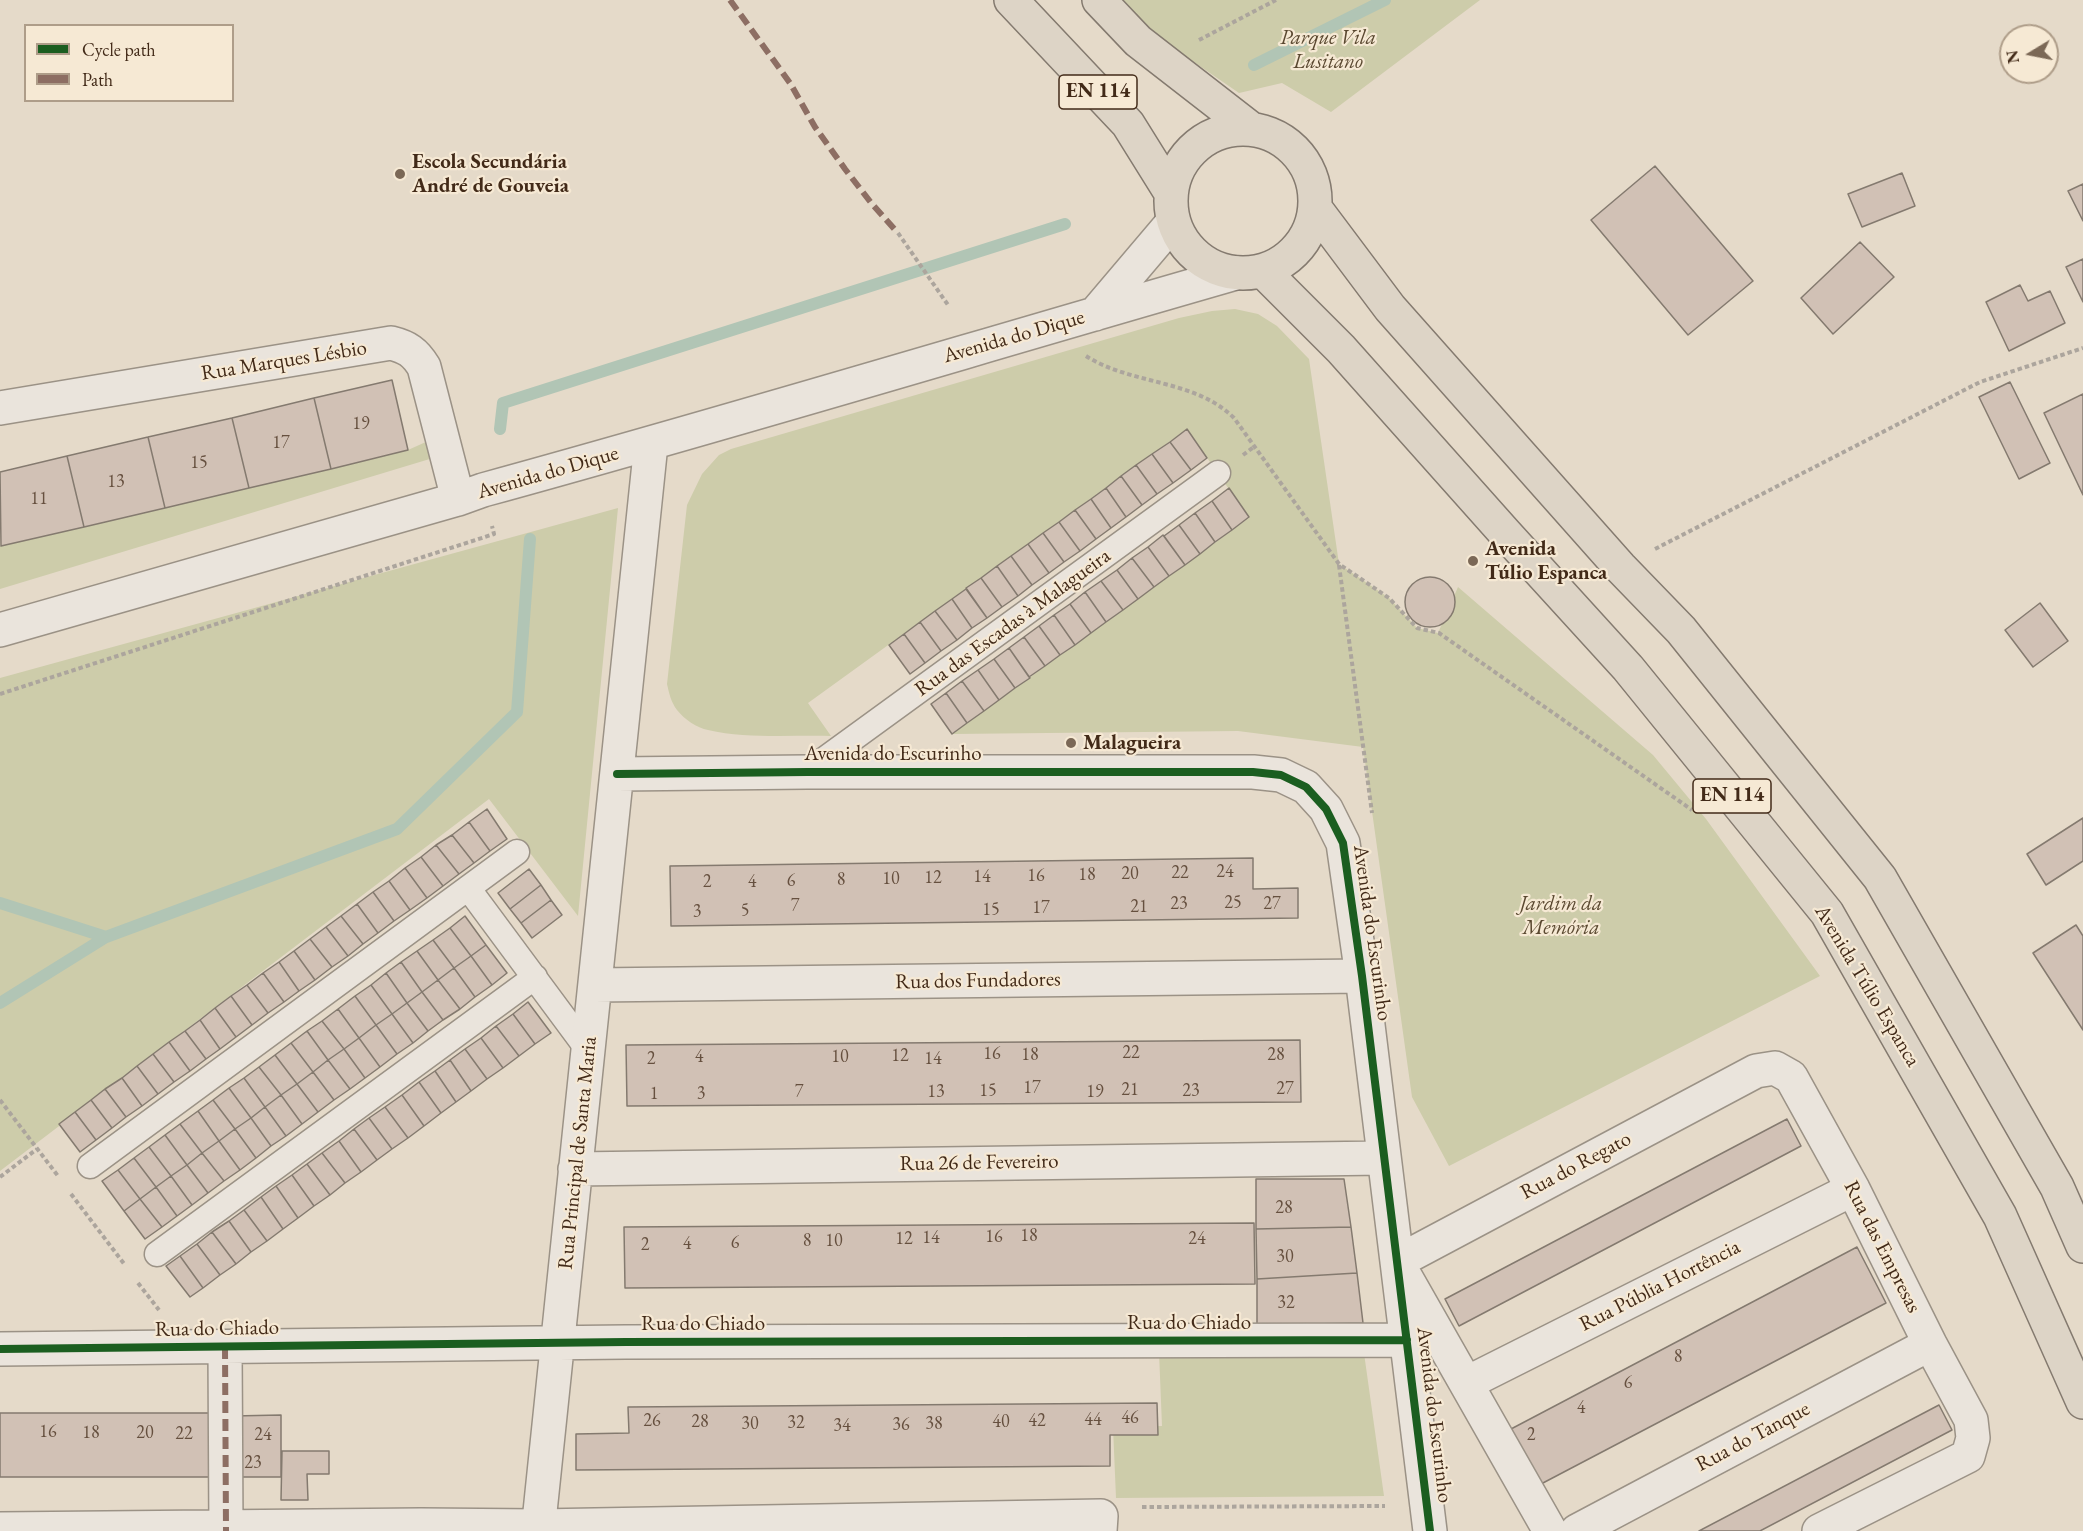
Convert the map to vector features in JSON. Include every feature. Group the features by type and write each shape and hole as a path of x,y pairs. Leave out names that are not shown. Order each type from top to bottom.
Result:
{"main road":[{"name":"Avenida Túlio Espanca","path":"1011,0 1128,124 1172,207 1183,241 1197,257 1215,268 1249,272 1341,349 1628,668 1827,913 2000,1216 2083,1402"},
{"name":"EN 114","path":"1099,0 1138,41 1250,128"},
{"path":"1172,207 1177,171 1189,152 1207,138 1228,129 1250,128 1272,134 1292,146 1306,164 1314,185 1315,208 1310,229 1299,248 1283,262 1249,272"},
{"name":"EN 114","path":"1315,208 1389,308 1620,567 1681,630 1880,878 2057,1187 2083,1246"}],"street":[{"name":"Avenida do Dique","path":"1095,314 1172,207"},
{"name":"Avenida do Dique","path":"0,630 1095,314 1249,272"},
{"name":"Rua Marques Lésbio","path":"0,408 391,343 404,346 416,354 424,367 458,499"},
{"name":"Rua Principal de Santa Maria","path":"539,1529 651,444"},
{"name":"Avenida do Escurinho","path":"617,774 1253,772 1281,775 1306,787 1326,809 1343,843 1362,976 1430,1531"},
{"name":"Rua dos Fundadores","path":"595,985 1362,976"},
{"name":"Rua das Empresas","path":"1756,1071 1775,1068 1791,1077 1853,1189 1930,1344 1971,1420 1973,1438 1968,1456 1819,1531"},
{"name":"Rua do Regato","path":"1397,1262 1756,1071"},
{"name":"Rua 26 de Fevereiro","path":"575,1169 1383,1158"},
{"name":"Rua Públia Hortência","path":"1467,1383 1853,1189"},
{"path":"1397,1262 1550,1531"},
{"name":"Rua do Chiado","path":"0,1349 558,1343 1407,1340"},
{"name":"Rua do Tanque","path":"1577,1531 1930,1344"},
{"path":"225,1347 226,1529"},
{"path":"0,1529 539,1529 1100,1524"}],"lane":[{"name":"Rua das Escadas à Malagueira","path":"807,772 1218,473"},
{"path":"90,1166 517,852"},
{"path":"468,888 588,1050"},
{"path":"157,1254 535,977"}],"path":[{"path":"1162,59 1276,0"},
{"path":"898,233 948,305"},
{"path":"1620,567 1980,382 2083,348"},
{"path":"1082,353 1111,368 1186,391 1222,406 1234,418 1339,564 1389,598 1417,628 1439,633 1696,812"},
{"path":"0,694 494,534"},
{"path":"1339,564 1372,814"},
{"path":"0,1100 59,1178"},
{"path":"0,1177 37,1149"},
{"path":"66,1188 130,1272"},
{"path":"137,1281 187,1347"},
{"path":"1142,1507 1385,1506"}],"green space":[{"name":"Parque Vila Lusitano","path":"1119,0 1480,0 1331,112 1282,83 1239,93 1140,25"},
{"name":"Jardim da Memória","path":"1235,309 1258,314 1277,326 1309,359 1339,564 1389,598 1417,628 1438,633 1458,587 1653,755 1706,819 1820,976 1449,1166 1412,1097 1363,747 1238,731 952,734 1249,518 1187,429 808,703 831,736 754,736 723,733 695,725 677,710 667,684 687,505 702,474 719,455 731,449 1179,318"},
{"path":"428,441 433,458 0,589 0,546 408,450"},
{"path":"618,508 578,916 489,799 0,1171 0,678"},
{"path":"1159,1352 1364,1353 1384,1496 1116,1498 1113,1427 1162,1426"}],"building":[{"path":"1655,166 1753,281 1688,335 1591,220"},
{"path":"1902,173 1915,206 1862,227 1848,194"},
{"path":"2083,184 2083,221 2068,191"},
{"path":"1860,242 1894,277 1833,334 1801,298"},
{"path":"2083,259 2083,302 2066,267"},
{"path":"2020,285 2028,301 2050,291 2065,323 2009,351 1986,302"},
{"path":"392,380 408,450 331,469 314,398"},
{"path":"2010,382 2050,463 2019,479 1979,397"},
{"path":"2083,394 2083,495 2044,413"},
{"path":"314,398 331,469 249,488 232,418"},
{"path":"232,418 249,488 165,508 148,437"},
{"path":"1187,429 1207,458 1191,470 1170,442"},
{"path":"148,437 165,508 84,527 67,456"},
{"path":"1170,442 1191,470 1173,483 1152,454"},
{"path":"1152,454 1173,483 1157,494 1136,465"},
{"path":"67,456 84,527 1,546 0,472"},
{"path":"1136,465 1157,494 1142,505 1121,476"},
{"path":"1121,476 1142,505 1126,517 1106,488"},
{"path":"1106,488 1126,517 1111,528 1091,499"},
{"path":"1229,488 1249,517 1232,530 1212,501"},
{"path":"1091,499 1111,528 1096,539 1075,510"},
{"path":"1212,501 1232,530 1215,542 1195,513"},
{"path":"1075,510 1096,539 1080,551 1059,522"},
{"path":"1195,513 1215,542 1200,554 1179,525"},
{"path":"1059,522 1080,551 1064,562 1043,533"},
{"path":"1179,525 1200,554 1185,565 1164,536"},
{"path":"1043,533 1064,562 1049,573 1028,544"},
{"path":"1163,535 1185,565 1169,576 1148,547"},
{"path":"1028,544 1049,573 1032,585 1011,556"},
{"path":"1148,547 1169,576 1154,587 1132,558"},
{"path":"1011,556 1032,585 1018,596 997,566"},
{"path":"1132,558 1154,587 1138,599 1117,570"},
{"path":"997,566 1018,596 1002,607 981,578"},
{"path":"1117,570 1138,599 1123,610 1101,581"},
{"path":"1430,577 1448,584 1455,602 1448,620 1430,627 1412,620 1405,602 1412,584"},
{"path":"981,578 1002,607 987,618 966,588"},
{"path":"1101,581 1123,610 1106,622 1085,592"},
{"path":"966,589 987,618 972,628 952,599"},
{"path":"1085,592 1106,622 1091,633 1070,604"},
{"path":"952,599 972,628 957,640 935,611"},
{"path":"2040,603 2068,641 2033,667 2005,630"},
{"path":"1070,604 1091,633 1075,645 1054,615"},
{"path":"935,611 957,640 941,651 920,622"},
{"path":"1054,615 1075,645 1060,655 1039,626"},
{"path":"920,622 941,651 925,663 904,634"},
{"path":"1039,626 1060,655 1045,666 1024,637"},
{"path":"904,634 925,663 910,674 889,645"},
{"path":"1024,637 1045,666 1029,677 1009,648"},
{"path":"1009,648 1030,678 1015,688 994,659"},
{"path":"994,659 1015,688 999,700 978,670"},
{"path":"978,670 999,700 984,711 962,681"},
{"path":"962,681 984,711 967,723 946,693"},
{"path":"946,693 967,723 952,734 931,704"},
{"path":"487,809 507,839 490,851 469,822"},
{"path":"2083,818 2083,861 2046,885 2027,854"},
{"path":"469,822 490,851 474,863 452,835"},
{"path":"452,835 474,863 459,874 436,845"},
{"path":"436,845 459,874 443,886 421,857"},
{"path":"421,857 443,886 427,898 405,868"},
{"path":"1253,858 1253,889 1298,888 1298,918 671,926 670,866"},
{"path":"405,868 427,898 410,910 389,881"},
{"path":"529,869 541,885 510,909 498,893"},
{"path":"389,881 410,910 394,921 373,892"},
{"path":"541,885 551,900 521,923 510,909"},
{"path":"373,892 394,921 378,933 357,904"},
{"path":"551,900 562,915 532,938 521,923"},
{"path":"357,904 378,933 363,944 341,916"},
{"path":"341,916 363,944 348,956 326,927"},
{"path":"465,916 486,945 471,956 450,928"},
{"path":"2076,925 2083,936 2083,1030 2033,953"},
{"path":"326,927 348,956 332,967 310,939"},
{"path":"450,928 471,956 454,968 433,940"},
{"path":"310,939 332,967 315,980 294,951"},
{"path":"433,940 454,968 438,980 417,951"},
{"path":"486,945 507,973 492,985 471,956"},
{"path":"294,951 315,980 299,991 279,962"},
{"path":"417,951 438,980 422,992 401,962"},
{"path":"471,956 492,985 475,997 454,968"},
{"path":"279,962 299,991 284,1002 263,973"},
{"path":"401,962 422,992 407,1003 386,973"},
{"path":"454,968 475,997 460,1009 438,980"},
{"path":"263,973 284,1002 268,1013 247,985"},
{"path":"386,973 407,1003 392,1014 371,985"},
{"path":"438,980 460,1009 443,1020 422,992"},
{"path":"247,985 268,1013 252,1025 231,996"},
{"path":"371,985 392,1014 376,1025 355,996"},
{"path":"422,992 443,1020 428,1031 407,1003"},
{"path":"231,996 252,1025 236,1037 215,1008"},
{"path":"355,996 376,1025 359,1038 338,1009"},
{"path":"528,1002 551,1033 535,1044 513,1014"},
{"path":"407,1003 428,1031 413,1043 392,1014"},
{"path":"215,1008 236,1037 220,1049 200,1020"},
{"path":"338,1009 359,1038 344,1049 322,1021"},
{"path":"392,1014 413,1043 397,1054 376,1025"},
{"path":"513,1014 535,1044 519,1056 496,1026"},
{"path":"200,1020 220,1049 206,1059 185,1031"},
{"path":"322,1021 344,1049 328,1060 307,1031"},
{"path":"376,1025 397,1054 380,1067 359,1038"},
{"path":"496,1026 519,1056 503,1068 481,1038"},
{"path":"185,1031 206,1059 190,1071 169,1042"},
{"path":"307,1031 328,1060 313,1072 291,1043"},
{"path":"359,1038 380,1067 365,1078 344,1049"},
{"path":"481,1038 503,1068 487,1079 465,1049"},
{"path":"1300,1040 1301,1102 627,1106 626,1045"},
{"path":"169,1042 190,1071 174,1082 153,1054"},
{"path":"291,1043 313,1072 297,1084 275,1055"},
{"path":"344,1049 365,1078 350,1089 328,1060"},
{"path":"465,1049 487,1079 471,1091 450,1060"},
{"path":"153,1054 174,1082 158,1094 137,1066"},
{"path":"275,1055 297,1084 281,1095 259,1067"},
{"path":"328,1060 350,1089 334,1100 313,1072"},
{"path":"450,1060 471,1091 456,1102 435,1071"},
{"path":"137,1066 158,1094 142,1106 122,1078"},
{"path":"259,1067 281,1095 265,1107 244,1078"},
{"path":"435,1071 456,1102 441,1113 419,1082"},
{"path":"313,1072 334,1100 318,1112 297,1084"},
{"path":"122,1078 142,1106 126,1117 105,1089"},
{"path":"244,1078 265,1107 251,1118 229,1088"},
{"path":"419,1082 441,1113 424,1126 402,1095"},
{"path":"297,1084 318,1112 302,1124 281,1095"},
{"path":"229,1088 251,1118 235,1129 213,1100"},
{"path":"105,1089 126,1117 112,1128 91,1100"},
{"path":"281,1095 302,1124 286,1136 265,1107"},
{"path":"402,1095 424,1126 408,1138 385,1107"},
{"path":"91,1100 112,1128 96,1140 75,1112"},
{"path":"213,1100 235,1129 219,1141 198,1111"},
{"path":"265,1107 286,1136 271,1146 251,1118"},
{"path":"385,1107 408,1138 392,1149 369,1118"},
{"path":"198,1111 219,1141 202,1153 180,1124"},
{"path":"75,1112 96,1140 80,1152 59,1124"},
{"path":"251,1118 271,1146 256,1158 235,1129"},
{"path":"369,1118 392,1149 377,1160 354,1129"},
{"path":"1787,1119 1801,1146 1459,1326 1445,1299"},
{"path":"180,1124 202,1153 187,1165 165,1135"},
{"path":"235,1129 256,1158 240,1170 219,1141"},
{"path":"354,1129 377,1160 361,1172 339,1141"},
{"path":"165,1135 187,1165 171,1176 149,1147"},
{"path":"219,1141 240,1170 224,1181 202,1153"},
{"path":"339,1141 361,1172 345,1183 322,1153"},
{"path":"149,1147 171,1176 156,1187 134,1158"},
{"path":"202,1153 224,1181 208,1193 187,1165"},
{"path":"322,1153 345,1183 330,1195 307,1164"},
{"path":"134,1158 156,1187 140,1199 118,1170"},
{"path":"307,1164 330,1195 314,1206 292,1175"},
{"path":"187,1165 208,1193 192,1205 171,1176"},
{"path":"118,1170 140,1199 124,1211 102,1181"},
{"path":"292,1175 314,1206 298,1218 276,1186"},
{"path":"171,1176 192,1205 177,1216 156,1187"},
{"path":"1256,1179 1344,1179 1351,1227 1256,1229"},
{"path":"276,1186 298,1218 283,1229 261,1197"},
{"path":"156,1187 177,1216 162,1227 140,1199"},
{"path":"261,1197 283,1229 267,1241 244,1210"},
{"path":"140,1199 162,1227 145,1239 124,1211"},
{"path":"244,1210 267,1241 251,1252 229,1221"},
{"path":"229,1221 251,1252 236,1264 212,1232"},
{"path":"1254,1223 1255,1284 625,1288 624,1227"},
{"path":"1351,1227 1357,1273 1257,1279 1256,1229"},
{"path":"212,1232 236,1264 220,1275 197,1244"},
{"path":"197,1244 220,1275 203,1288 180,1256"},
{"path":"1857,1247 1886,1303 1541,1484 1511,1429"},
{"path":"180,1256 203,1288 190,1297 166,1266"},
{"path":"1357,1273 1363,1323 1257,1325 1257,1279"},
{"path":"1157,1403 1158,1435 1110,1435 1110,1466 576,1470 576,1434 629,1433 628,1407"},
{"path":"1939,1405 1952,1430 1760,1531 1699,1531"},
{"path":"0,1413 213,1413 213,1477 0,1477"},
{"path":"281,1415 281,1477 234,1477 233,1416"},
{"path":"282,1451 329,1451 329,1474 307,1474 308,1500 281,1500"}],"waterway":[{"path":"1254,65 1385,0"},
{"path":"500,429 503,403 1065,224"},
{"path":"0,1003 106,937 397,829 517,712 530,539"},
{"path":"0,903 106,937"}],"marked path":[{"path":"730,0 790,83 815,127 845,169 898,233"},
{"path":"225,1347 226,1531"}],"cycle path":[{"path":"617,774 1253,772 1281,775 1306,787 1326,809 1343,843 1362,976 1430,1531"},
{"path":"0,1349 626,1342 1407,1340"}],"place":[{"name":"Escola Secundária André de Gouveia","path":"400,174"},
{"name":"Avenida Túlio Espanca","path":"1473,561"},
{"name":"Malagueira","path":"1071,743"}]}
